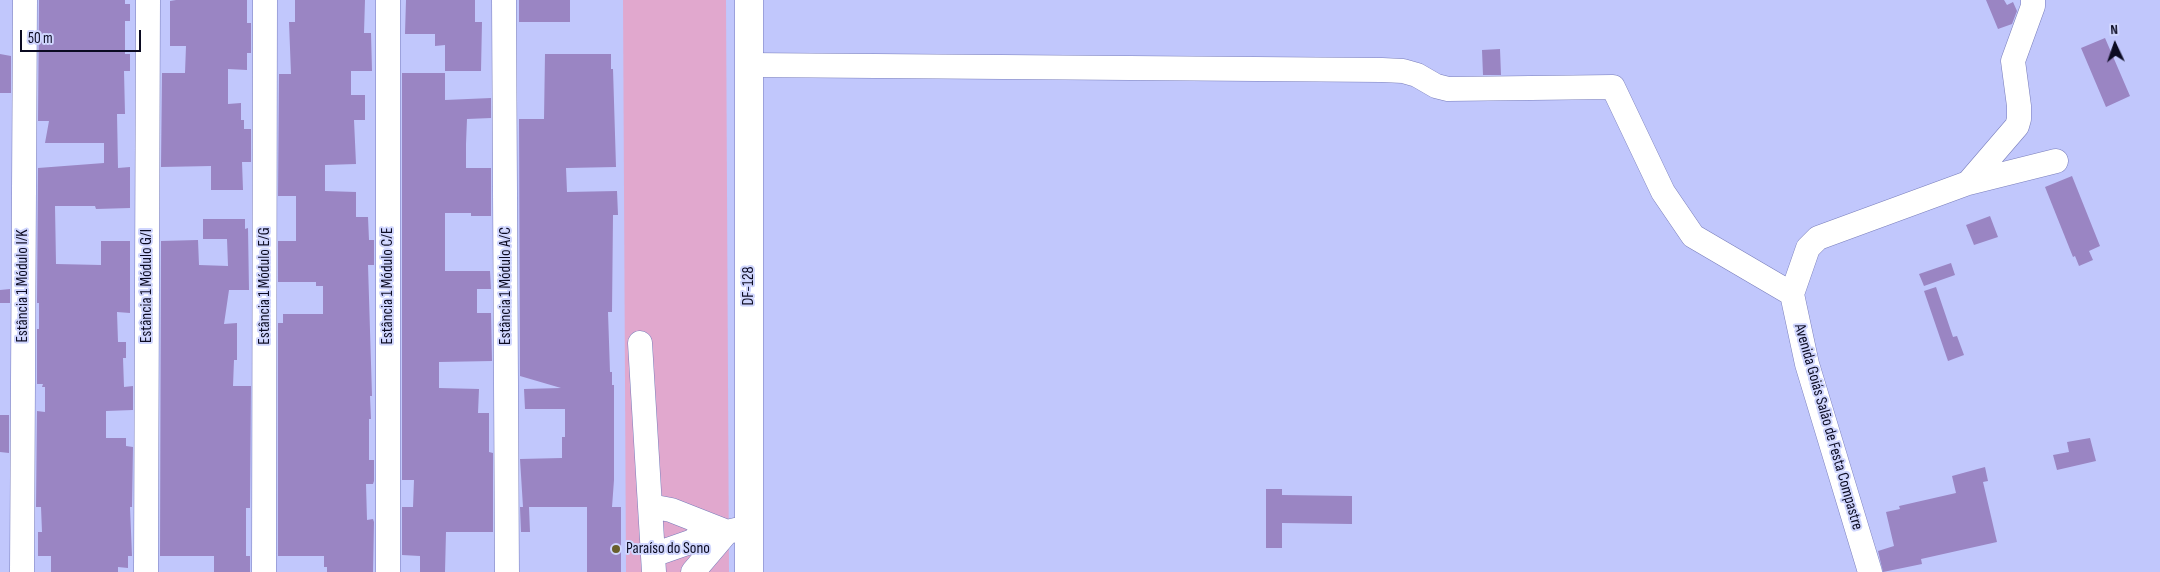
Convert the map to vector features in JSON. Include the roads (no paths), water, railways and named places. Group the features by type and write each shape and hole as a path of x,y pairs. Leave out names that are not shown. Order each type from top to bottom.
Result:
{"main road":[{"name":"DF-128","path":"748,0 748,65 728,528 749,572"}],"street":[{"name":"Estância 1 Módulo I/K","path":"22,572 25,0"},
{"name":"Estância 1 Módulo G/I","path":"146,572 148,0"},
{"name":"Estância 1 Módulo E/G","path":"264,572 265,0"},
{"name":"Estância 1 Módulo C/E","path":"388,0 388,572"},
{"name":"Estância 1 Módulo A/C","path":"504,0 507,572"},
{"path":"1968,184 2017,126 2019,106 2013,61 2033,6 2032,0"},
{"path":"748,65 1382,70 1403,71 1436,86 1448,89 1612,87 1663,192 1693,236 1792,294 1808,248 1818,238 1968,184 2056,161"},
{"name":"Avenida Goiás Salão de Festa Compastre","path":"1792,294 1807,364 1870,572"},
{"path":"640,344 653,563 693,541 728,528"},
{"path":"650,506 671,510 728,528"},
{"path":"693,572 728,528"}],"place":[{"name":"Paraíso do Sono","path":"616,549"}]}
